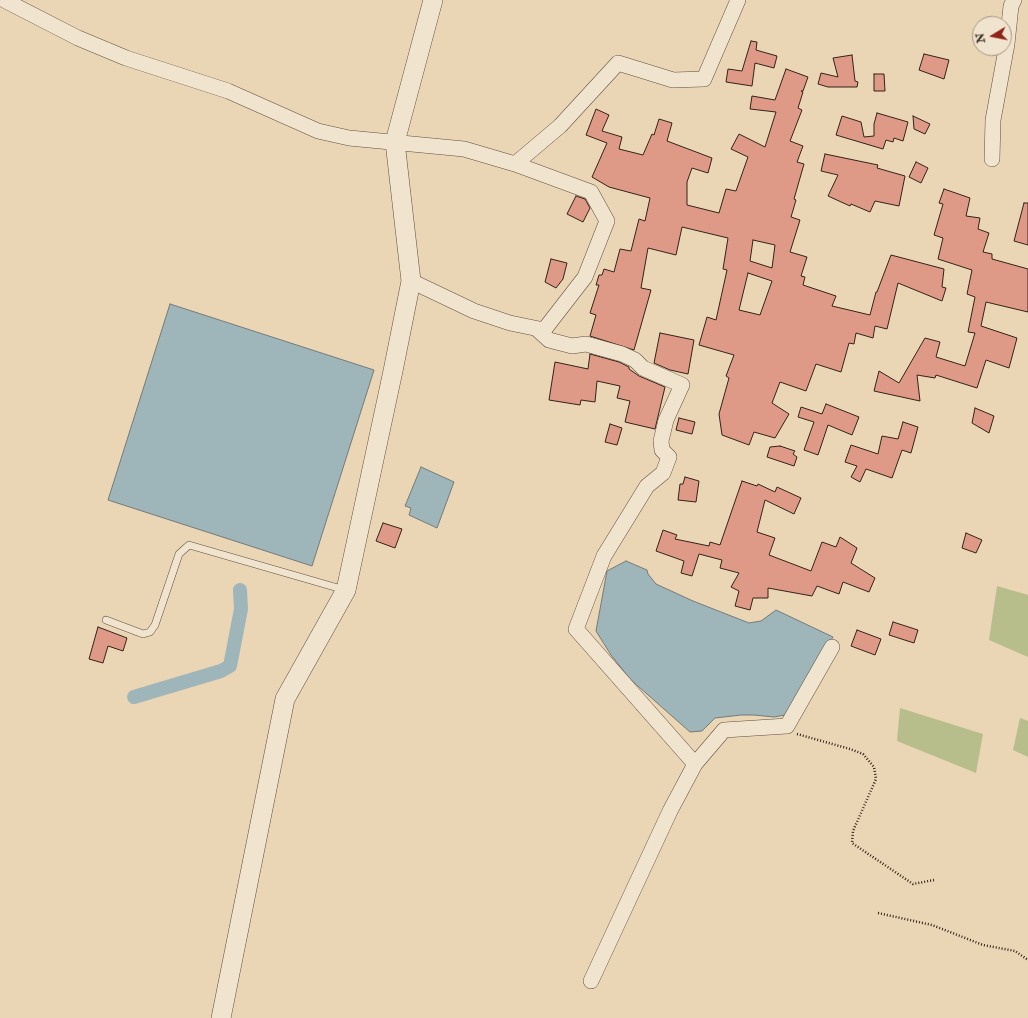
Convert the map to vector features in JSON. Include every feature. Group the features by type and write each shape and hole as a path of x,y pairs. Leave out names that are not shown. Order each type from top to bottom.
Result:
{"street":[{"path":"4,0 78,38 126,58 228,91 318,131 349,138 464,149 515,164 591,192 607,220 585,276 544,330 510,323 474,311 411,281"},
{"path":"221,1018 285,699 346,590 411,281 395,142 433,0"},
{"path":"515,164 560,126 618,63 673,80 704,79 738,0"},
{"path":"992,159 994,120 1007,44 1011,6 1014,0"},
{"path":"537,329 549,340 572,346 586,344 622,354 635,360 643,368 682,385 666,420 661,441 662,450 669,457 663,473 647,486 604,556 576,629 695,764"},
{"path":"591,981 670,811 695,764 724,730 787,726 832,647"}],"lane":[{"path":"106,620 143,634 150,632 154,625 179,554 189,545 346,590"}],"path":[{"path":"787,726 791,732 863,754 874,767 876,779 854,831 852,843 913,884 934,880"},
{"path":"878,914 932,925 983,945 1015,951 1028,960"}],"green space":[{"path":"997,586 1028,595 1028,657 989,640"},
{"path":"900,708 983,734 976,773 897,741"},
{"path":"1020,718 1028,721 1028,757 1013,750"}],"water":[{"path":"170,304 374,370 312,566 108,500"},
{"path":"421,467 454,482 437,528 409,515 411,508 405,506"},
{"path":"626,561 647,570 648,574 656,584 693,601 749,623 761,621 776,610 833,637 785,715 774,717 741,715 715,718 702,731 690,732 630,679 611,655 596,631 607,571"}],"building":[{"path":"751,41 757,42 756,50 777,56 774,68 755,63 752,86 726,82 728,69 742,71"},
{"path":"924,54 949,60 944,79 919,70"},
{"path":"852,55 855,81 858,82 857,87 828,87 818,84 821,73 838,77 833,58"},
{"path":"786,69 808,77 803,91 801,91 803,92 798,108 802,110 790,141 803,146 797,162 804,164 794,199 796,200 791,217 800,220 790,252 807,257 801,276 805,277 803,285 836,296 832,306 870,315 876,292 891,255 944,269 942,287 946,288 942,301 898,283 887,329 875,326 873,338 856,333 854,344 849,343 841,372 816,364 806,391 780,382 772,403 789,414 775,438 754,432 749,445 722,435 719,414 729,378 726,376 734,355 699,345 707,317 716,320 727,270 723,269 728,238 682,227 676,255 648,248 641,288 651,290 634,350 590,336 596,315 590,313 599,285 596,285 599,275 602,275 604,269 614,272 620,249 631,251 639,219 645,221 650,198 609,187 592,177 607,143 586,135 596,109 609,115 602,131 622,137 619,149 643,155 652,134 654,135 659,119 672,123 667,141 712,158 708,173 692,168 687,182 687,205 719,213 726,189 736,191 748,157 731,149 739,134 765,147 776,112 750,109 752,96 775,100","holes":["753,240 775,245 772,268 750,261","748,273 772,281 760,315 739,310"]},
{"path":"874,74 884,74 885,91 874,91"},
{"path":"877,113 908,122 903,141 894,138 893,142 886,140 883,149 836,135 842,116 861,122 864,137 874,136 874,124"},
{"path":"913,116 930,124 925,134 914,129"},
{"path":"825,154 878,165 877,168 905,176 899,206 875,201 870,212 851,204 850,206 828,196 838,175 821,171"},
{"path":"916,162 928,168 921,183 909,177"},
{"path":"944,189 970,198 966,216 980,218 978,229 989,233 983,252 992,254 992,259 1028,269 1028,312 986,302 981,326 1017,338 1009,368 986,360 977,388 936,375 935,378 917,375 920,401 874,391 879,371 899,383 925,338 940,342 936,357 965,366 975,333 968,332 975,297 967,294 972,270 938,259 943,238 934,235 943,204 939,203"},
{"path":"576,196 585,199 590,208 583,222 567,214"},
{"path":"1024,203 1028,203 1028,245 1014,241"},
{"path":"551,259 567,263 563,279 556,288 545,282"},
{"path":"660,333 694,340 688,374 670,370 654,363"},
{"path":"590,354 619,362 629,367 629,369 639,376 665,387 655,429 625,422 630,401 617,398 620,386 597,381 595,402 581,400 580,405 549,400 555,362 588,369"},
{"path":"826,404 859,417 852,435 828,425 818,455 804,450 814,422 798,417 801,407 822,414"},
{"path":"975,408 994,416 989,433 972,423"},
{"path":"679,418 695,422 692,434 676,430"},
{"path":"903,422 918,427 911,453 902,450 892,478 866,469 860,482 851,477 857,466 845,462 851,445 878,454 882,436 898,439"},
{"path":"610,424 622,428 617,445 605,442"},
{"path":"780,446 795,451 793,454 797,457 794,466 767,457 770,447"},
{"path":"685,477 699,481 696,502 678,500 680,484 683,484"},
{"path":"742,481 757,486 758,484 775,492 777,487 801,498 794,514 765,500 757,532 775,538 769,555 811,571 822,542 836,547 840,537 857,548 851,563 875,578 869,592 843,582 839,594 817,586 812,596 768,588 768,598 753,598 750,610 735,606 739,591 731,587 739,573 720,568 722,560 699,554 692,576 681,573 684,561 656,551 663,530 677,535 675,539 709,546 710,542 720,545"},
{"path":"383,523 402,529 395,548 376,541"},
{"path":"966,533 982,540 976,553 962,548"},
{"path":"893,622 918,630 914,643 889,635"},
{"path":"98,627 127,638 123,651 108,646 103,663 89,659"},
{"path":"857,630 881,639 875,655 851,646"}],"waterway":[{"path":"134,697 221,671 230,666 241,609 240,590"}]}
